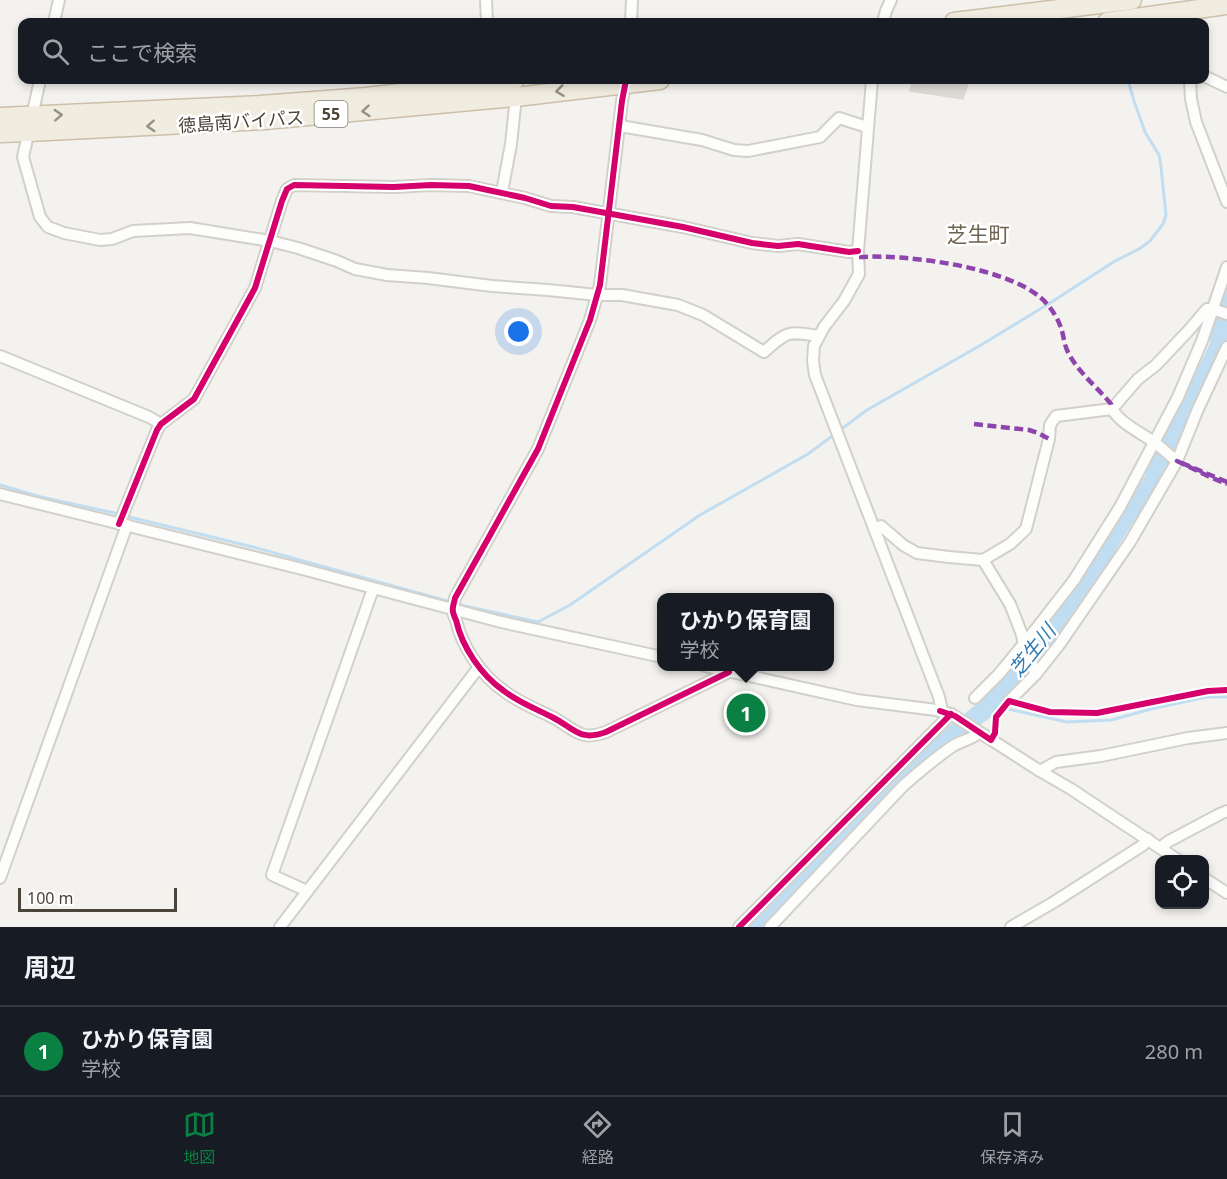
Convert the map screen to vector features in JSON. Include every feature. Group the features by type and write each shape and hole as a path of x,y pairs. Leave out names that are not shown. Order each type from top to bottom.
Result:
{"highway":[{"path":"985,18 1132,0"},
{"path":"1157,18 1227,5"},
{"name":"徳島南バイパス","path":"0,117 30,124 265,120 514,84"},
{"name":"徳島南バイパス","path":"0,133 30,124"}],"street":[{"path":"55,18 59,0"},
{"path":"486,0 487,18"},
{"path":"631,18 632,0"},
{"path":"884,18 891,0"},
{"path":"1209,78 1227,87"},
{"path":"39,84 23,157 40,217 48,227 100,240 112,239 134,231 190,228 270,241 298,248 355,269 387,275 597,295 622,295 678,305 703,315 764,352 786,333 796,332 818,336"},
{"path":"502,192 511,144 514,84"},
{"path":"626,84 600,285 590,320 538,449 454,604 458,632 489,679 505,692 586,736 596,736 606,732 729,672"},
{"path":"872,84 858,251 859,274 844,301 818,336 814,346 813,361 815,375 836,432 945,709"},
{"path":"1190,84 1196,122 1227,202"},
{"path":"620,126 702,140 734,150 748,151 820,137 838,118 867,127"},
{"path":"0,878 153,439 161,424 194,399 255,288 286,189 294,185 469,186 502,192 551,206 608,213 752,243 777,246 798,244 849,252 858,251"},
{"path":"975,698 1024,645 1074,580 1120,507 1155,443 1202,341 1219,311 1227,267"},
{"path":"874,529 881,526 903,545 917,553 949,557 983,560 1010,544 1026,529 1049,439 1050,425 1056,416 1112,409 1207,309 1219,311"},
{"path":"1009,701 1059,645 1130,542 1175,460 1227,347"},
{"path":"0,356 161,424"},
{"path":"1112,409 1127,424 1175,460"},
{"path":"0,494 123,520 373,589 454,604 501,622 657,656"},
{"path":"983,560 1010,604 1035,673"},
{"path":"307,891 272,875 373,589"},
{"path":"280,927 479,666"},
{"path":"725,671 857,700 945,709 977,732 1071,789 1170,855"},
{"path":"739,927 945,709"},
{"path":"770,927 903,786 923,768 955,745 975,736 977,732"},
{"path":"1040,771 1056,762 1101,756 1227,732"},
{"path":"1160,848 1220,813 1227,812"},
{"path":"1011,927 1106,869 1143,845 1148,839"},
{"path":"1209,881 1227,893"}],"water":[{"name":"芝生川","path":"1227,288 1227,339 1165,478 1154,489 1066,630 1028,678 993,716 960,738 883,803 765,927 748,927 931,741 979,702 1041,631 1078,582 1145,476 1210,343 1211,332"}],"building":[{"path":"912,84 968,84 963,99 910,91"}],"waterway":[{"path":"125,516 253,547 465,606 538,622 570,605 700,515 808,454 867,410 981,345 1150,241 1163,224 1166,215 1161,167 1159,155 1145,132 1129,84"},
{"path":"0,485 41,497 119,514"},
{"path":"999,707 1067,722 1111,720 1207,697 1227,697"}],"marked path":[{"path":"859,257 903,258 959,266 986,272 1032,291 1053,312 1073,361 1111,404 1112,409"},
{"path":"974,424 1029,430 1049,439"},
{"path":"1227,482 1177,461 1227,484"}],"cycle path":[{"path":"625,84 600,285 590,320 538,449 455,598 453,612 468,650 488,677 515,699 583,735 597,735 606,732 729,672"},
{"path":"119,524 157,430 161,424 194,399 255,288 282,201 287,189 294,185 469,186 551,206 573,207 683,227 752,243 778,246 798,244 849,252 858,251"},
{"path":"940,711 955,716 991,740 995,733 996,717 1009,701 1050,712 1097,713 1208,691 1227,690"},
{"path":"739,927 951,714"}],"place":[{"name":"ひかり保育園","path":"746,713"}],"district":[{"name":"芝生町","path":"978,234"}]}
